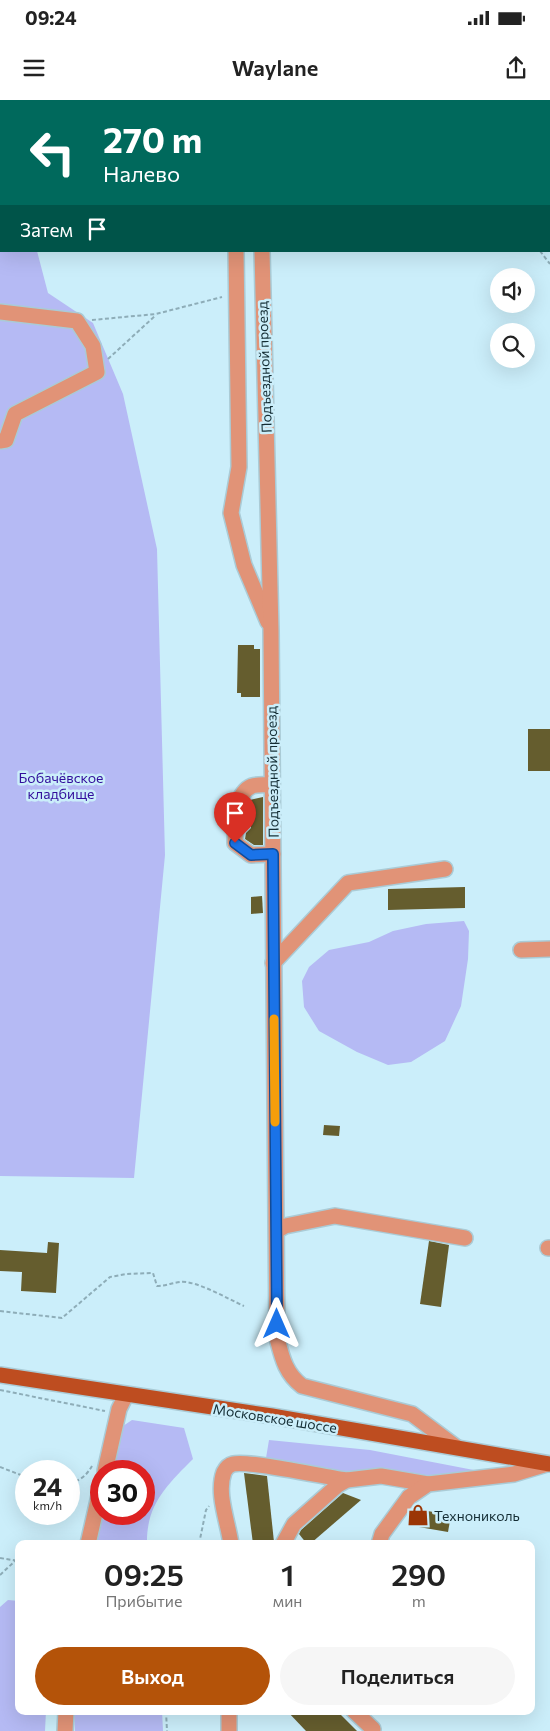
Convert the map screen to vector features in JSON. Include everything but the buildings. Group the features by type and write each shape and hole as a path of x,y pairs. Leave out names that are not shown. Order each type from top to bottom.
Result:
{"main road":[{"name":"Московское шоссе","path":"0,1375 154,1400 272,1416 548,1464"}],"street":[{"path":"236,252 239,466 231,513 244,565 271,631"},
{"name":"Подъездной проезд","path":"262,252 271,631 273,963 278,1230 277,1338 284,1366 302,1386 412,1414 456,1447"},
{"path":"0,312 77,322 93,346 97,369 97,372 15,414 6,440 0,441"},
{"path":"272,785 253,786 244,792 238,802 235,843 251,855 273,854"},
{"path":"273,963 348,883 445,869"},
{"path":"521,950 550,949"},
{"path":"278,1230 285,1226 335,1216 465,1238"},
{"path":"103,1460 119,1409 126,1395"},
{"path":"230,1540 221,1487 225,1470 234,1463 347,1480 381,1476 428,1484 514,1474 548,1464"},
{"path":"285,1540 294,1524 338,1485 347,1480"},
{"path":"381,1540 382,1534 394,1515 409,1497 428,1484"},
{"path":"89,1540 92,1525"},
{"path":"65,1731 66,1715"},
{"path":"229,1715 229,1731"},
{"path":"358,1715 373,1729"}],"path":[{"path":"541,252 550,264"},
{"path":"77,322 156,314 236,295"},
{"path":"97,369 156,314"},
{"path":"0,1311 62,1318 110,1278 126,1274 153,1273 157,1286 166,1286 181,1281 200,1285 244,1306"},
{"path":"0,1390 105,1411 111,1415 114,1429"},
{"path":"0,1467 15,1473"},
{"path":"200,1540 206,1510 213,1504 221,1487"},
{"path":"0,1558 15,1561"},
{"path":"0,1575 15,1563"},
{"path":"166,1715 167,1731"}],"green space":[{"name":"Бобачёвское кладбище","path":"0,252 37,252 48,293 93,323 123,394 157,549 165,855 134,1178 0,1176"},
{"path":"464,921 469,931 468,959 461,1006 445,1041 411,1062 388,1065 357,1052 319,1031 304,1007 302,981 309,967 329,950 369,942 393,931 426,924"},
{"path":"132,1420 184,1428 193,1459 167,1487 155,1505 155,1460 114,1460 123,1426"},
{"path":"269,1440 370,1450 484,1472 437,1477 265,1464"},
{"path":"98,1525 149,1525 147,1540 95,1540"},
{"path":"8,1600 15,1601 15,1715 46,1715 45,1731 0,1731 0,1607"},
{"path":"74,1715 162,1715 163,1731 75,1731"}],"slow traffic":[{"path":"274,1019 275,1122"}],"place":[{"name":"Технониколь","path":"418,1515"}],"route":[{"path":"235,843 251,855 273,854 278,1230 277,1324"}]}
